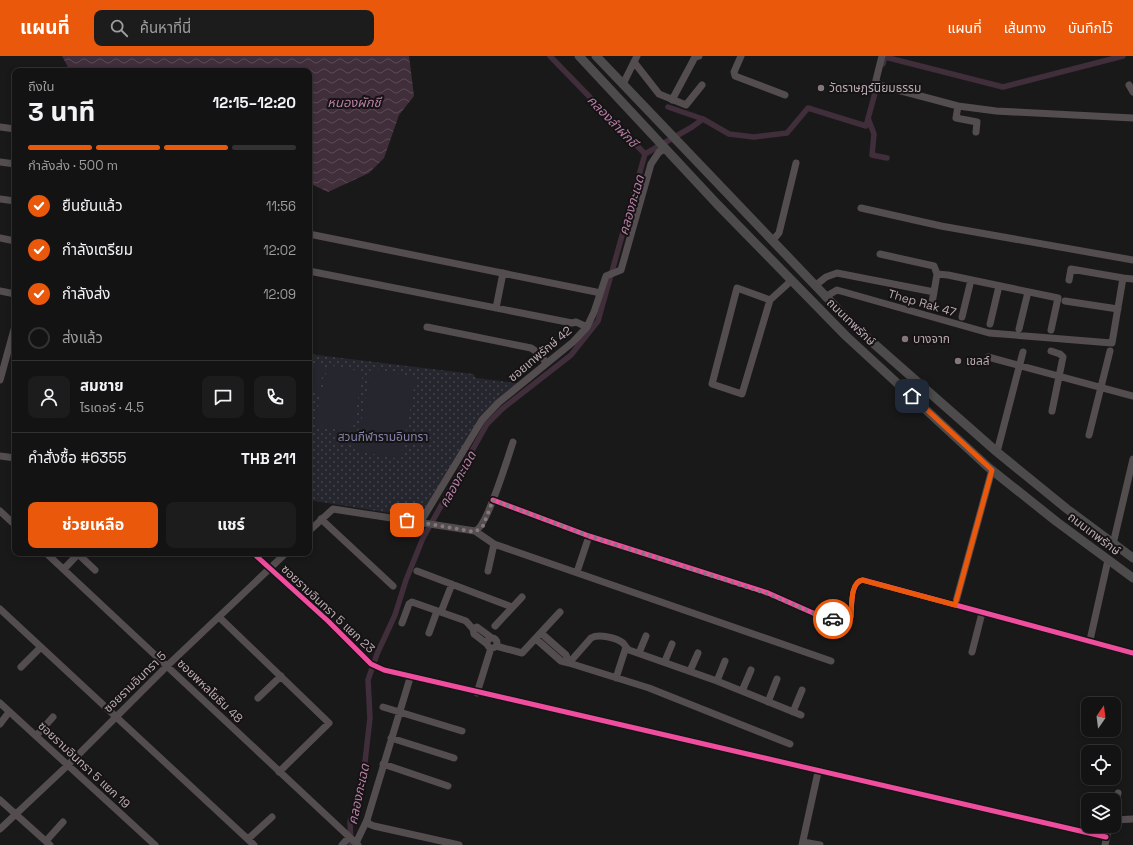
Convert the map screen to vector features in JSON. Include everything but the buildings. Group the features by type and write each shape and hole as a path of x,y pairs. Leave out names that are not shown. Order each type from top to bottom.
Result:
{"main road":[{"name":"ถนนเทพรักษ์","path":"579,56 717,204 846,336 992,470 1133,578"},
{"name":"ถนนเทพรักษ์","path":"596,56 772,241 816,285 854,327 997,452 1067,510 1133,558"}],"street":[{"path":"672,100 695,57 699,56"},
{"path":"741,56 734,72 735,76 785,95"},
{"path":"882,56 876,84 886,88 958,106 996,111 1133,118"},
{"path":"623,84 636,59 658,92 672,100 686,105 702,85"},
{"path":"1129,85 1133,92"},
{"path":"958,106 956,118 977,122 976,132"},
{"path":"0,127 12,129"},
{"name":"ซอยเทพรักษ์ 42","path":"420,523 482,420 498,403 573,342 587,327 594,312 605,278 610,273 621,270 651,164 659,152 664,148"},
{"path":"0,162 12,164"},
{"path":"772,241 779,233 796,163"},
{"path":"0,199 12,201"},
{"path":"861,208 941,226 1133,258"},
{"path":"312,235 596,292"},
{"path":"0,238 12,240"},
{"path":"880,254 934,266 937,274 931,308"},
{"path":"1069,280 1071,269 1133,279"},
{"path":"312,272 572,324 580,323 587,327"},
{"path":"496,308 503,273"},
{"path":"816,285 826,277 837,273 934,292"},
{"path":"937,274 1058,298 1051,330"},
{"path":"1065,301 1118,309 1123,278"},
{"path":"770,300 737,288 712,384 742,394 770,300 792,280"},
{"path":"962,317 971,280"},
{"path":"990,324 999,286"},
{"name":"Thep Rak 47","path":"826,297 836,290 989,333 1015,337 1112,343 1118,309"},
{"path":"0,291 12,293"},
{"path":"1019,329 1028,292"},
{"path":"572,324 581,333"},
{"path":"427,327 531,348 540,354 546,363"},
{"path":"0,380 4,354 12,334"},
{"path":"1051,351 1060,354 1063,357 1060,378 1052,411"},
{"path":"1089,435 1110,351"},
{"path":"997,452 1023,352"},
{"path":"988,357 1060,378 1133,396"},
{"path":"475,532 483,526 513,442"},
{"path":"0,456 12,458"},
{"path":"1114,544 1130,489 1133,459"},
{"path":"955,605 992,470"},
{"path":"493,500 589,536 768,594 813,613 842,622 849,620 851,617 854,585 858,581 862,580 982,613 1090,640 1133,653"},
{"path":"312,528 333,509 339,509 475,532 494,544 831,661"},
{"path":"0,511 12,522"},
{"path":"322,519 393,586"},
{"path":"576,572 589,536"},
{"path":"488,570 494,544"},
{"name":"ซอยพหลโยธิน 48","path":"49,556 357,844"},
{"path":"64,569 75,556"},
{"path":"81,556 95,570"},
{"name":"ซอยรามอินทรา 5 แยก 23","path":"255,556 328,620 371,664 378,668 410,678 1106,837"},
{"name":"ซอยรามอินทรา 5","path":"0,829 68,765 167,666 283,556"},
{"path":"1090,640 1108,560"},
{"path":"417,571 512,607"},
{"path":"429,633 452,584"},
{"path":"495,626 522,597"},
{"path":"402,624 410,602 466,621 473,629 477,627 492,644 522,653 560,612"},
{"path":"0,609 254,845"},
{"path":"972,652 982,613"},
{"path":"220,617 329,722 279,772"},
{"path":"569,663 590,638 595,635 621,641 626,647 639,654 665,661 801,715"},
{"path":"538,636 566,655 569,663"},
{"path":"639,654 646,636"},
{"path":"477,693 492,644"},
{"path":"665,661 672,644"},
{"path":"21,667 41,647"},
{"path":"616,678 626,647"},
{"path":"690,671 698,653"},
{"path":"717,681 725,661"},
{"path":"569,663 693,704 790,744"},
{"path":"742,691 751,670"},
{"path":"258,698 280,676"},
{"path":"357,844 367,820 410,678"},
{"path":"768,702 777,679"},
{"path":"793,712 802,690"},
{"name":"ซอยรามอินทรา 5 แยก 19","path":"0,703 154,844"},
{"path":"383,707 462,731"},
{"path":"0,724 9,712"},
{"path":"36,736 53,717"},
{"path":"391,738 454,758"},
{"path":"383,764 448,786"},
{"path":"818,772 803,843 820,845"},
{"path":"0,800 48,843 63,822"},
{"path":"248,839 272,817"},
{"path":"1121,820 1133,819"},
{"path":"367,820 369,824 374,826 459,845"},
{"path":"1105,845 1107,833"},
{"path":"342,845 349,837"}],"green space":[{"name":"สวนกีฬารามอินทรา","path":"312,354 473,374 476,378 517,383 492,404 480,418 421,518 312,500"},
{"path":"312,363 324,365 319,394 312,393"},
{"path":"328,365 363,372 352,433 314,425"},
{"path":"371,368 416,377 401,459 356,451"}],"water":[{"name":"หนองผักชี","path":"62,56 409,56 414,96 399,115 384,158 369,173 328,192 312,184 312,68 68,68"}],"waterway":[{"name":"คลองลำผักชี","path":"550,56 645,154 703,119"},
{"path":"883,64 885,57 1003,87 1123,56"},
{"path":"668,107 703,119 729,134 754,137 787,133 808,108 866,126 878,82"},
{"path":"868,118 874,134 872,155 887,158"},
{"name":"คลองกะเฉด","path":"351,845 350,821 356,809 363,779 370,718 368,680 377,654 395,615 406,580 423,538 487,424 502,409 571,355 598,321 645,154"}],"cycle path":[{"path":"493,500 589,536 768,593 813,613 842,622 849,620 851,617 852,595 856,585 863,580 1133,653"},
{"path":"256,556 328,621 371,664 384,670 1106,837"}],"way so far":[{"path":"407,520 475,532 483,526 493,500 589,536 768,594 813,613 833,619"}],"place":[{"name":"วัดราษฎร์นิยมธรรม","path":"821,88"},
{"name":"บางจาก","path":"905,339"},
{"name":"เชลล์","path":"958,361"}],"route":[{"path":"833,619 842,622 849,620 851,617 854,585 858,581 862,580 955,605 992,470 912,396"}]}
